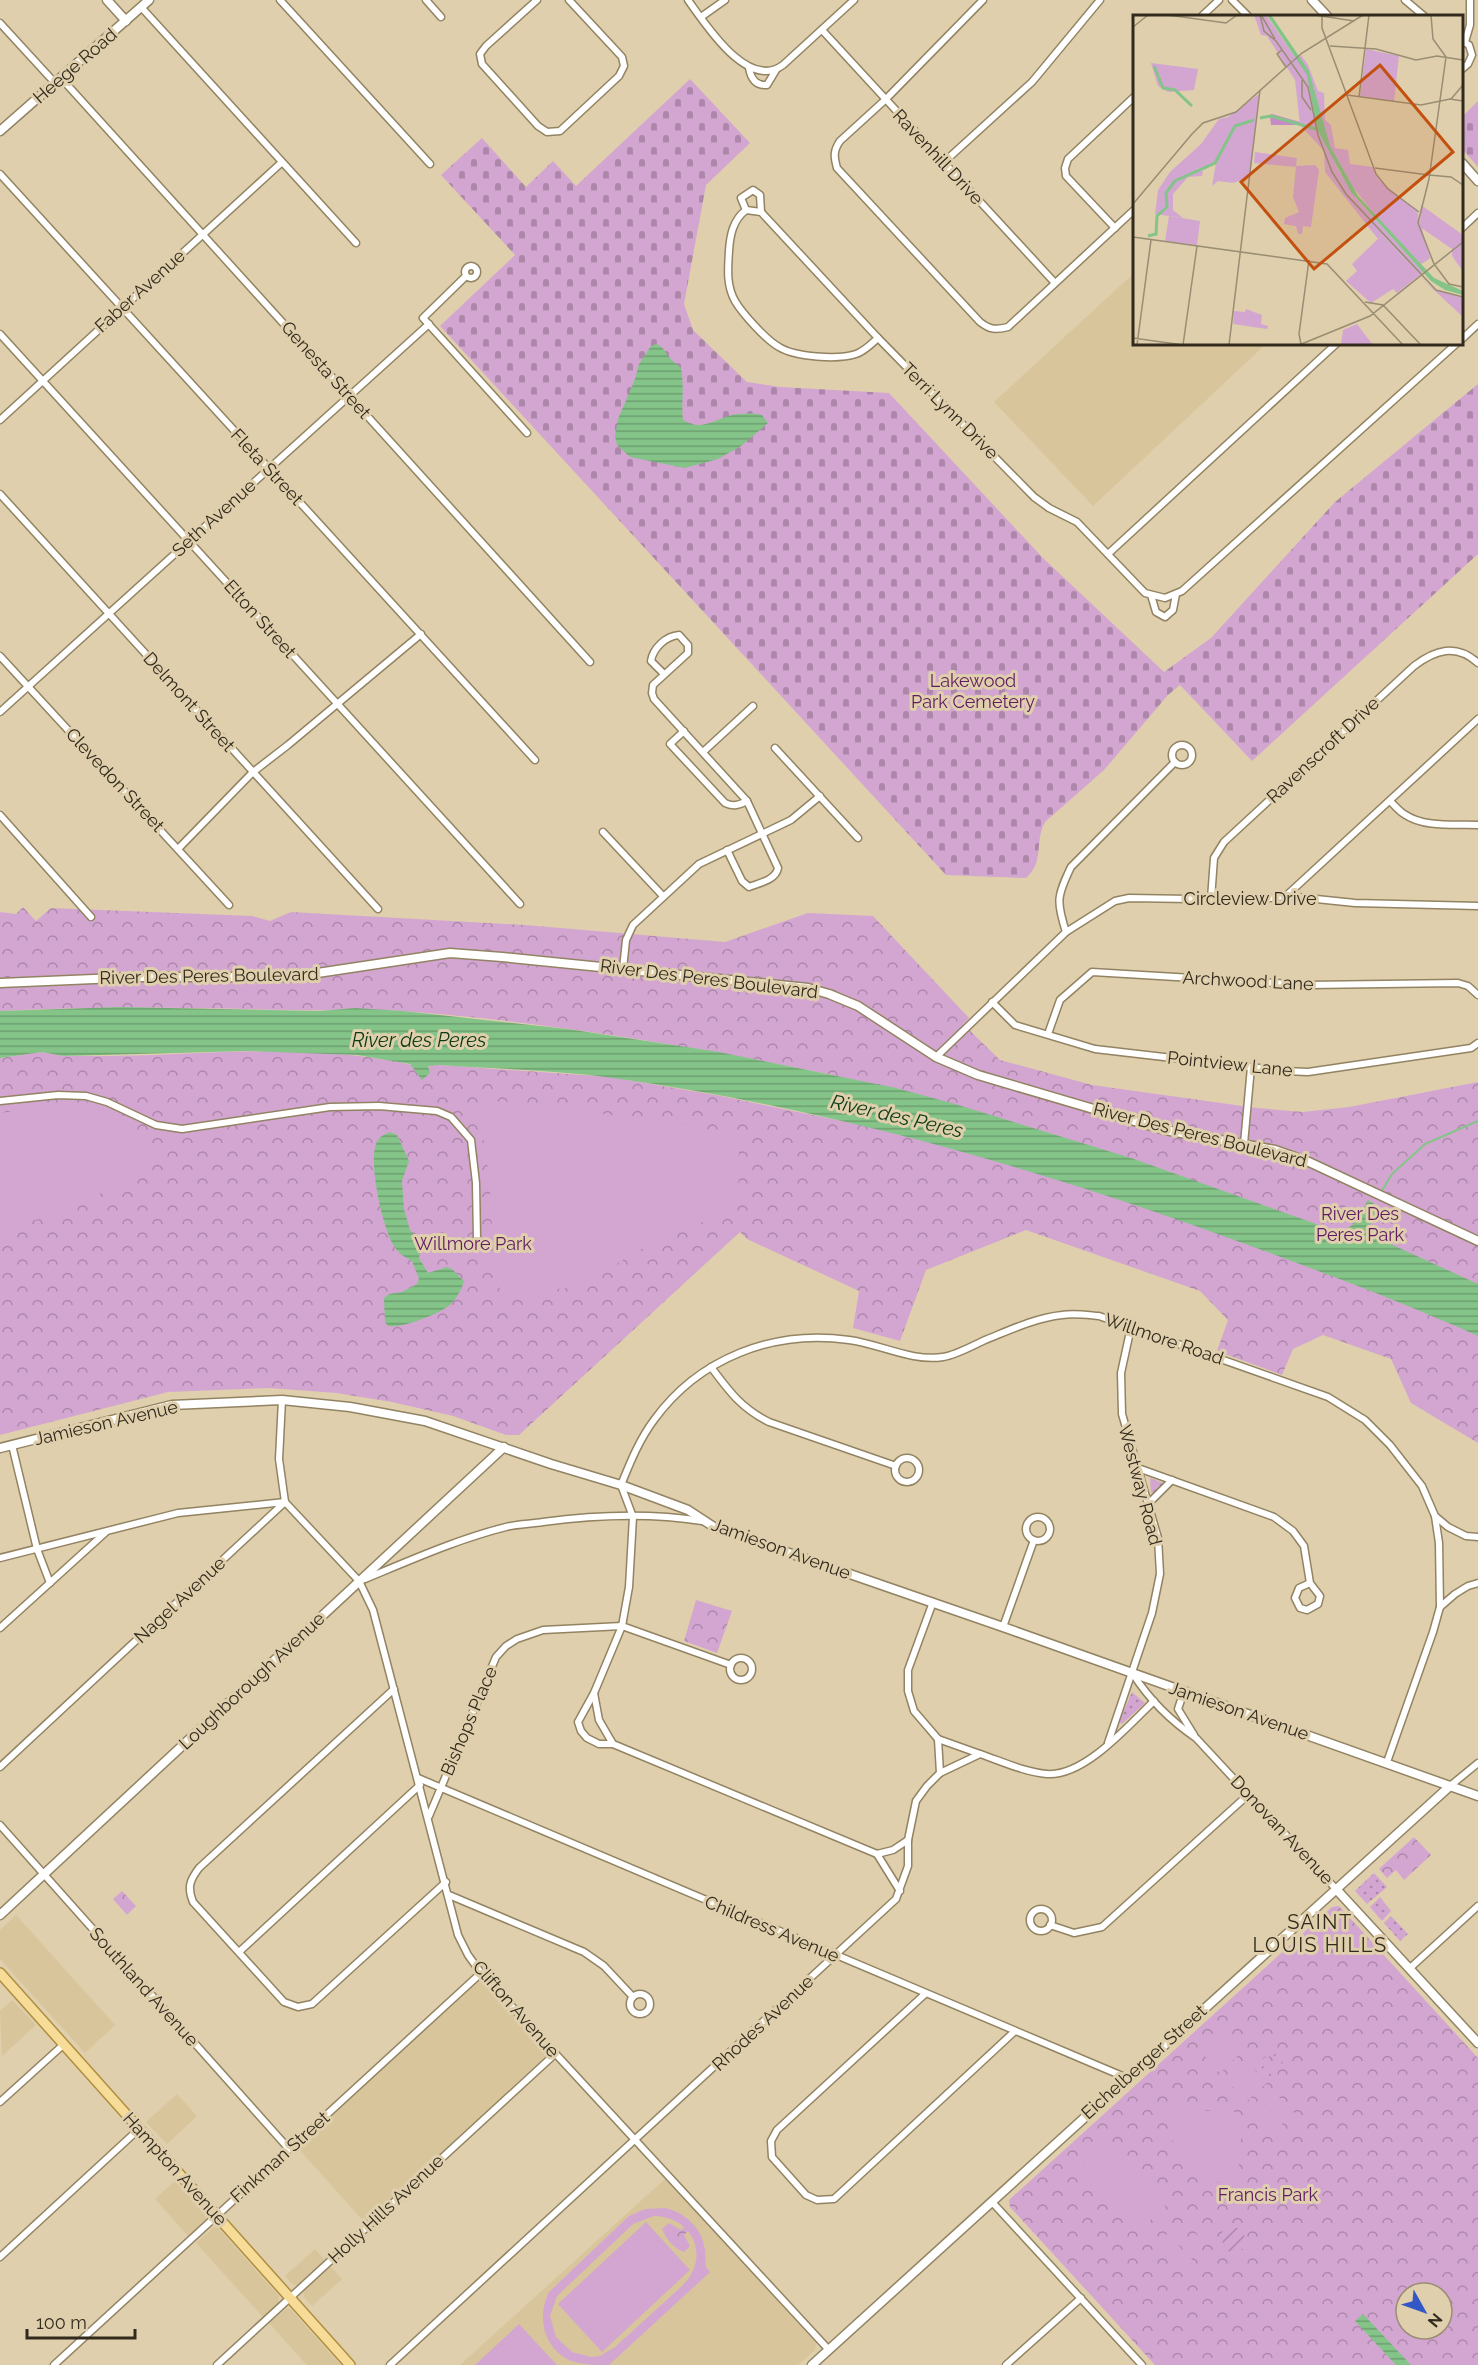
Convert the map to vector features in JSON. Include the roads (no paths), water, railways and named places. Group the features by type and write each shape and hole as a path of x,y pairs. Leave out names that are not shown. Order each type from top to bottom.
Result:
{"main road":[{"path":"107,0 126,21"},
{"name":"Heege Road","path":"0,131 149,0"},
{"path":"1311,0 1326,15"},
{"path":"1463,165 1478,180"},
{"name":"River Des Peres Boulevard","path":"0,983 141,977 303,977 450,953 785,985 818,991 867,1010 936,1057 978,1075 1152,1127 1244,1144 1300,1158 1478,1241"},
{"name":"Jamieson Avenue","path":"0,1448 172,1405 282,1400 350,1407 425,1421 621,1485 688,1510 714,1527 933,1602 1478,1796"},
{"name":"Loughborough Avenue","path":"0,1915 504,1447"},
{"name":"Eichelberger Street","path":"812,2365 1450,1786"},
{"name":"Donovan Avenue","path":"1336,1889 1478,2043"},
{"name":"Hampton Avenue","path":"0,1973 350,2365"}],"street":[{"path":"280,0 430,164"},
{"path":"426,0 441,17"},
{"path":"537,0 480,54 482,64 538,126 547,132 560,131 619,76 624,66 622,57 569,0"},
{"path":"688,0 738,60 760,72 776,70"},
{"path":"701,17 725,0"},
{"path":"749,68 754,82 767,85 776,70 855,0"},
{"path":"983,0 885,100 840,141 834,149 837,168 980,322 987,328 995,330 1008,327 1133,211"},
{"path":"943,163 1032,82 1100,0"},
{"path":"1203,15 1219,0"},
{"path":"1232,0 1247,15"},
{"path":"1405,0 1423,15"},
{"path":"1463,68 1468,64 1472,55 1469,45 1463,42 1470,26 1470,0"},
{"path":"141,7 356,243"},
{"name":"Genesta Street","path":"0,23 58,81 202,235 590,662"},
{"name":"Ravenhill Drive","path":"822,30 1055,283"},
{"path":"1114,228 1066,176 1065,168 1068,159 1133,98"},
{"name":"Faber Avenue","path":"0,420 281,163"},
{"name":"Fleta Street","path":"0,174 535,760"},
{"name":"Terri Lynn Drive","path":"746,210 741,198 753,190 760,195 761,212 878,338 1034,497 1049,508 1077,522 1145,593 1151,595 1156,612 1165,617 1173,610 1176,594 1455,345"},
{"path":"761,212 746,210 739,216 731,232 728,282 735,301 772,342 785,351 838,357 857,353 878,338"},
{"path":"1463,226 1478,213"},
{"path":"466,276 423,318 527,433"},
{"name":"Seth Avenue","path":"0,712 429,324"},
{"path":"1463,337 1478,324"},
{"name":"Elton Street","path":"0,334 520,904"},
{"path":"1108,554 1335,345"},
{"name":"Delmont Street","path":"0,494 378,909"},
{"path":"1151,595 1165,598 1176,594"},
{"path":"178,849 253,772 421,634"},
{"path":"664,674 651,661 652,652 670,636 679,635 688,645 688,653 653,685 654,699 747,801 778,868 774,876 749,887 745,885 727,850"},
{"name":"Ravenscroft Drive","path":"1211,899 1214,858 1224,842 1414,666 1430,654 1445,651 1462,653 1478,663"},
{"name":"Clevedon Street","path":"0,656 229,905"},
{"path":"703,752 753,706"},
{"path":"1287,896 1477,722"},
{"path":"684,731 670,744 725,803 730,806 747,801"},
{"path":"775,748 858,838"},
{"path":"936,1057 1066,932 1058,908 1062,887 1071,867 1175,762"},
{"path":"623,969 626,940 633,925 699,864 791,820 820,796"},
{"path":"1390,801 1404,814 1431,824 1478,825"},
{"path":"0,815 92,917"},
{"path":"603,832 663,896"},
{"name":"Circleview Drive","path":"1066,932 1115,901 1129,898 1252,900 1287,896 1355,903 1478,906"},
{"name":"Archwood Lane","path":"1048,1034 1060,1000 1092,972 1309,986 1458,982 1468,986 1478,995"},
{"name":"Pointview Lane","path":"992,1002 1015,1024 1095,1049 1308,1072 1471,1048 1478,1043"},
{"path":"1244,1144 1251,1067"},
{"path":"0,1101 58,1095 86,1096 107,1102 156,1125 182,1129 330,1107 379,1106 437,1111 451,1117 471,1140 476,1183 477,1239"},
{"name":"Willmore Road","path":"621,1485 634,1453 653,1421 678,1391 711,1367 743,1350 784,1339 828,1336 870,1342 917,1357 943,1357 1027,1324 1063,1315 1099,1316 1329,1397 1365,1420 1390,1445 1422,1486 1435,1516 1440,1563 1440,1607 1387,1762"},
{"name":"Westway Road","path":"1108,1743 1152,1613 1160,1574 1158,1538 1122,1414 1121,1373 1131,1327"},
{"path":"711,1367 736,1401 754,1414 769,1422 896,1466"},
{"path":"0,1558 178,1514 285,1502 279,1459 282,1400"},
{"path":"12,1445 37,1549 50,1583"},
{"path":"1138,1468 1274,1517 1293,1531 1304,1546 1310,1583 1320,1596 1315,1607 1307,1610 1300,1608 1295,1598 1299,1588 1310,1583"},
{"path":"1148,1504 1172,1480"},
{"path":"621,1485 633,1517 629,1587 622,1626 594,1693 582,1711 578,1722 581,1731 587,1738 599,1744 613,1744 877,1854 900,1891"},
{"name":"Clifton Avenue","path":"285,1502 359,1581 373,1610 429,1816 458,1935 468,1955 481,1973 555,2054 829,2350"},
{"name":"Nagel Avenue","path":"0,1767 285,1502"},
{"path":"1435,1516 1448,1527 1466,1536 1478,1538"},
{"path":"1034,1517 1042,1518 1049,1524 1050,1532 1045,1539 1034,1540 1027,1534 1026,1526 1034,1517"},
{"path":"359,1581 424,1554 507,1527 577,1518 680,1518 702,1521"},
{"path":"0,1628 108,1530"},
{"path":"1004,1627 1034,1540"},
{"path":"1440,1607 1468,1586 1478,1583"},
{"path":"933,1602 908,1670 908,1691 914,1711 938,1739 1035,1772 1055,1774 1077,1768 1154,1701"},
{"name":"Bishops Place","path":"429,1816 496,1657 506,1646 517,1639 543,1630 622,1626 731,1665"},
{"name":"Donovan Avenue","path":"1132,1673 1154,1701 1176,1723 1196,1738 1336,1889"},
{"path":"394,1689 199,1868 190,1880 189,1892 193,1902 284,2002 298,2007 312,2004 446,1882"},
{"path":"1184,1691 1178,1709 1196,1738"},
{"path":"594,1693 600,1720 613,1744"},
{"path":"938,1739 940,1773 980,1754"},
{"name":"Eichelberger Street","path":"1450,1786 1478,1763"},
{"name":"Rhodes Avenue","path":"390,2365 896,1899 908,1866 908,1840 916,1801 940,1773"},
{"name":"Bishops Place","path":"239,1952 419,1781"},
{"name":"Childress Avenue","path":"419,1781 441,1788 1127,2078"},
{"path":"1050,1925 1074,1933 1102,1927 1249,1794"},
{"name":"Southland Avenue","path":"0,1825 289,2149"},
{"path":"877,1854 893,1850 908,1840"},
{"path":"449,1895 584,1952 604,1966 633,1997"},
{"path":"1409,1969 1478,1906"},
{"name":"Finkman Street","path":"54,2365 481,1973"},
{"path":"925,1994 777,2130 771,2141 772,2157 806,2195 817,2200 834,2199 1015,2031"},
{"path":"0,2102 63,2044"},
{"name":"Holly Hills Avenue","path":"217,2365 555,2054"},
{"path":"0,2257 140,2129"},
{"path":"992,2202 1142,2365"},
{"path":"1006,2365 1081,2298"}],"water":[{"path":"656,344 680,367 683,420 701,425 733,415 750,414 762,415 768,423 741,446 718,459 685,468 630,457 617,445 615,436 618,419 639,364 651,346"},
{"name":"River des Peres","path":"120,1007 319,1011 355,1008 403,1011 568,1029 719,1052 896,1088 955,1104 1134,1159 1336,1231 1352,1225 1368,1200 1378,1206 1368,1230 1371,1235 1478,1284 1478,1336 1317,1270 1183,1221 1023,1169 861,1125 696,1091 592,1075 440,1065 428,1066 430,1073 422,1080 410,1064 357,1055 247,1051 63,1056 42,1052 0,1058 0,1011"},
{"path":"390,1132 397,1135 409,1161 402,1181 404,1209 410,1230 422,1244 419,1258 428,1273 447,1267 464,1281 456,1298 447,1307 422,1319 394,1326 388,1326 385,1322 384,1298 417,1284 419,1279 412,1261 398,1251 390,1238 377,1193 375,1148 379,1139"},
{"path":"1363,2314 1411,2365 1396,2365 1355,2321"}],"waterway":[{"path":"1381,1192 1392,1174 1425,1144 1478,1121"}],"district":[{"name":"SAINT LOUIS HILLS","path":"1320,1934"}],"park label":[{"name":"Lakewood Park Cemetery","path":"973,691"},
{"name":"River Des Peres Park","path":"1360,1224"},
{"name":"Willmore Park","path":"473,1244"},
{"name":"Francis Park","path":"1268,2195"}]}
